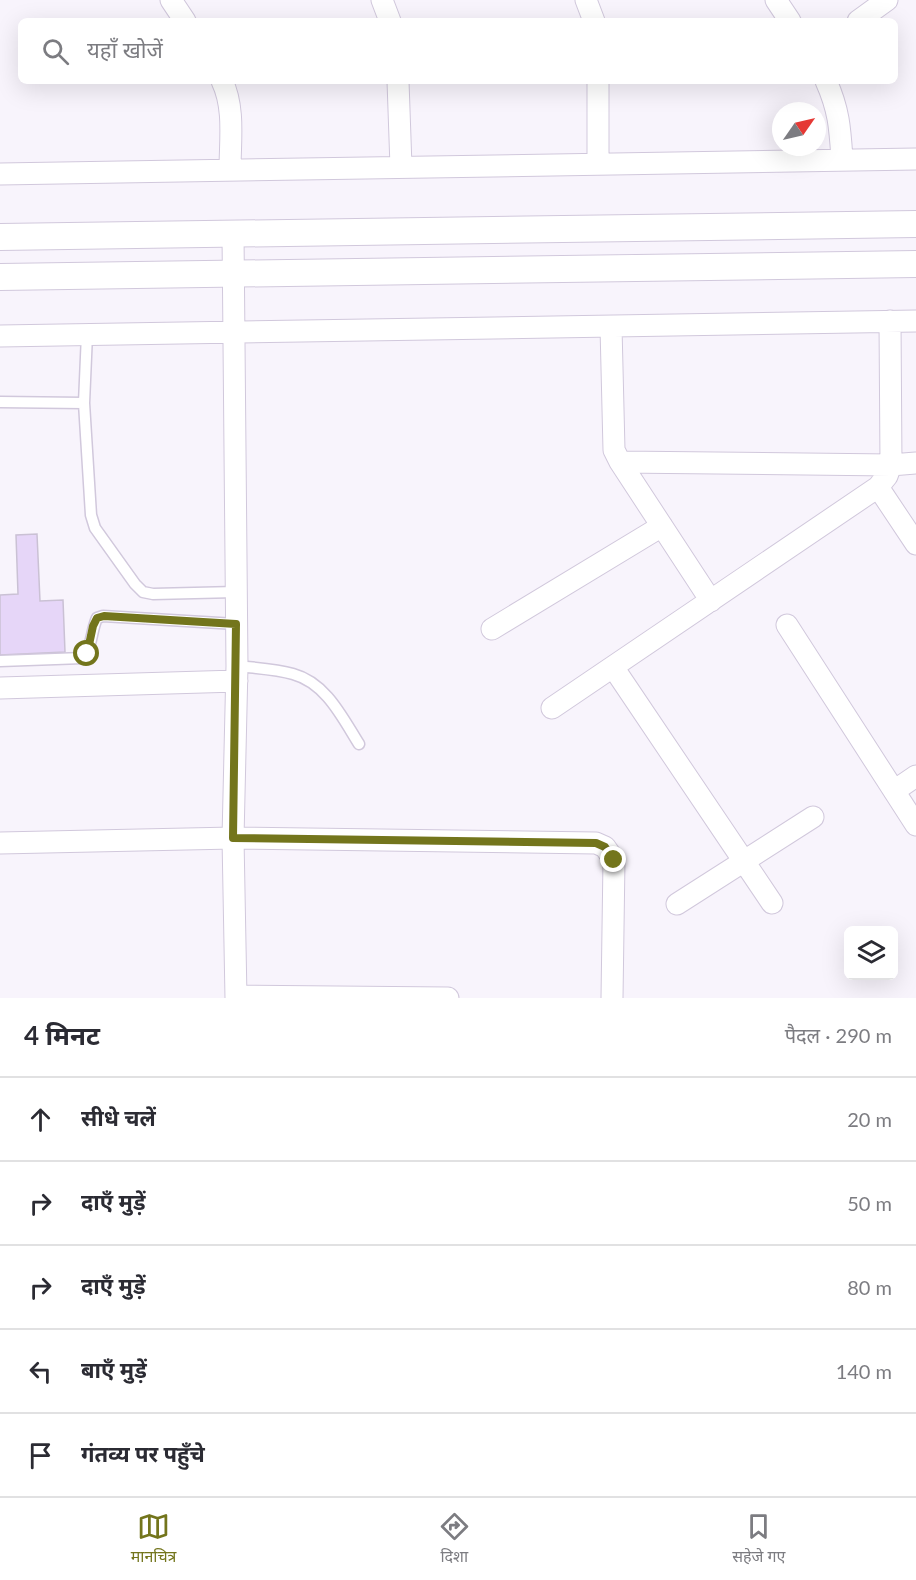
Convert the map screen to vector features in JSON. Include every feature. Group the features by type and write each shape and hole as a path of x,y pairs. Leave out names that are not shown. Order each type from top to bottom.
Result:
{"street":[{"path":"171,0 183,18"},
{"path":"382,0 389,18"},
{"path":"586,0 593,18"},
{"path":"776,0 788,18"},
{"path":"862,18 887,0"},
{"path":"223,84 230,111 230,170"},
{"path":"398,84 401,167"},
{"path":"598,84 598,164"},
{"path":"827,84 836,103 840,122 842,159"},
{"path":"0,174 916,159"},
{"path":"0,237 916,225"},
{"path":"233,234 237,674 233,838 236,997 448,998"},
{"path":"0,277 916,264"},
{"path":"552,708 878,488 887,476 891,465 890,321"},
{"path":"0,336 916,321"},
{"path":"611,327 614,450 711,601"},
{"path":"620,462 891,465 916,463"},
{"path":"878,488 916,544"},
{"path":"492,629 662,526"},
{"path":"787,625 916,825"},
{"path":"614,666 772,903"},
{"path":"0,688 237,674"},
{"path":"894,791 916,776"},
{"path":"677,904 813,817"},
{"path":"0,843 233,838 596,843 605,847 614,860 612,998"}],"lane":[{"path":"87,334 84,403 91,515 95,528 135,584 144,592 153,594 236,592"},
{"path":"0,402 84,403"},
{"path":"0,661 83,658 87,654 93,626 97,618 104,616 236,624"},
{"path":"237,674 293,674 313,683 327,695 359,744"}],"building":[{"path":"37,534 40,601 63,600 65,652 0,655 0,595 18,594 16,535"}],"route":[{"path":"87,654 93,626 97,618 104,616 236,624 233,838 596,843 605,847 614,860"}]}
